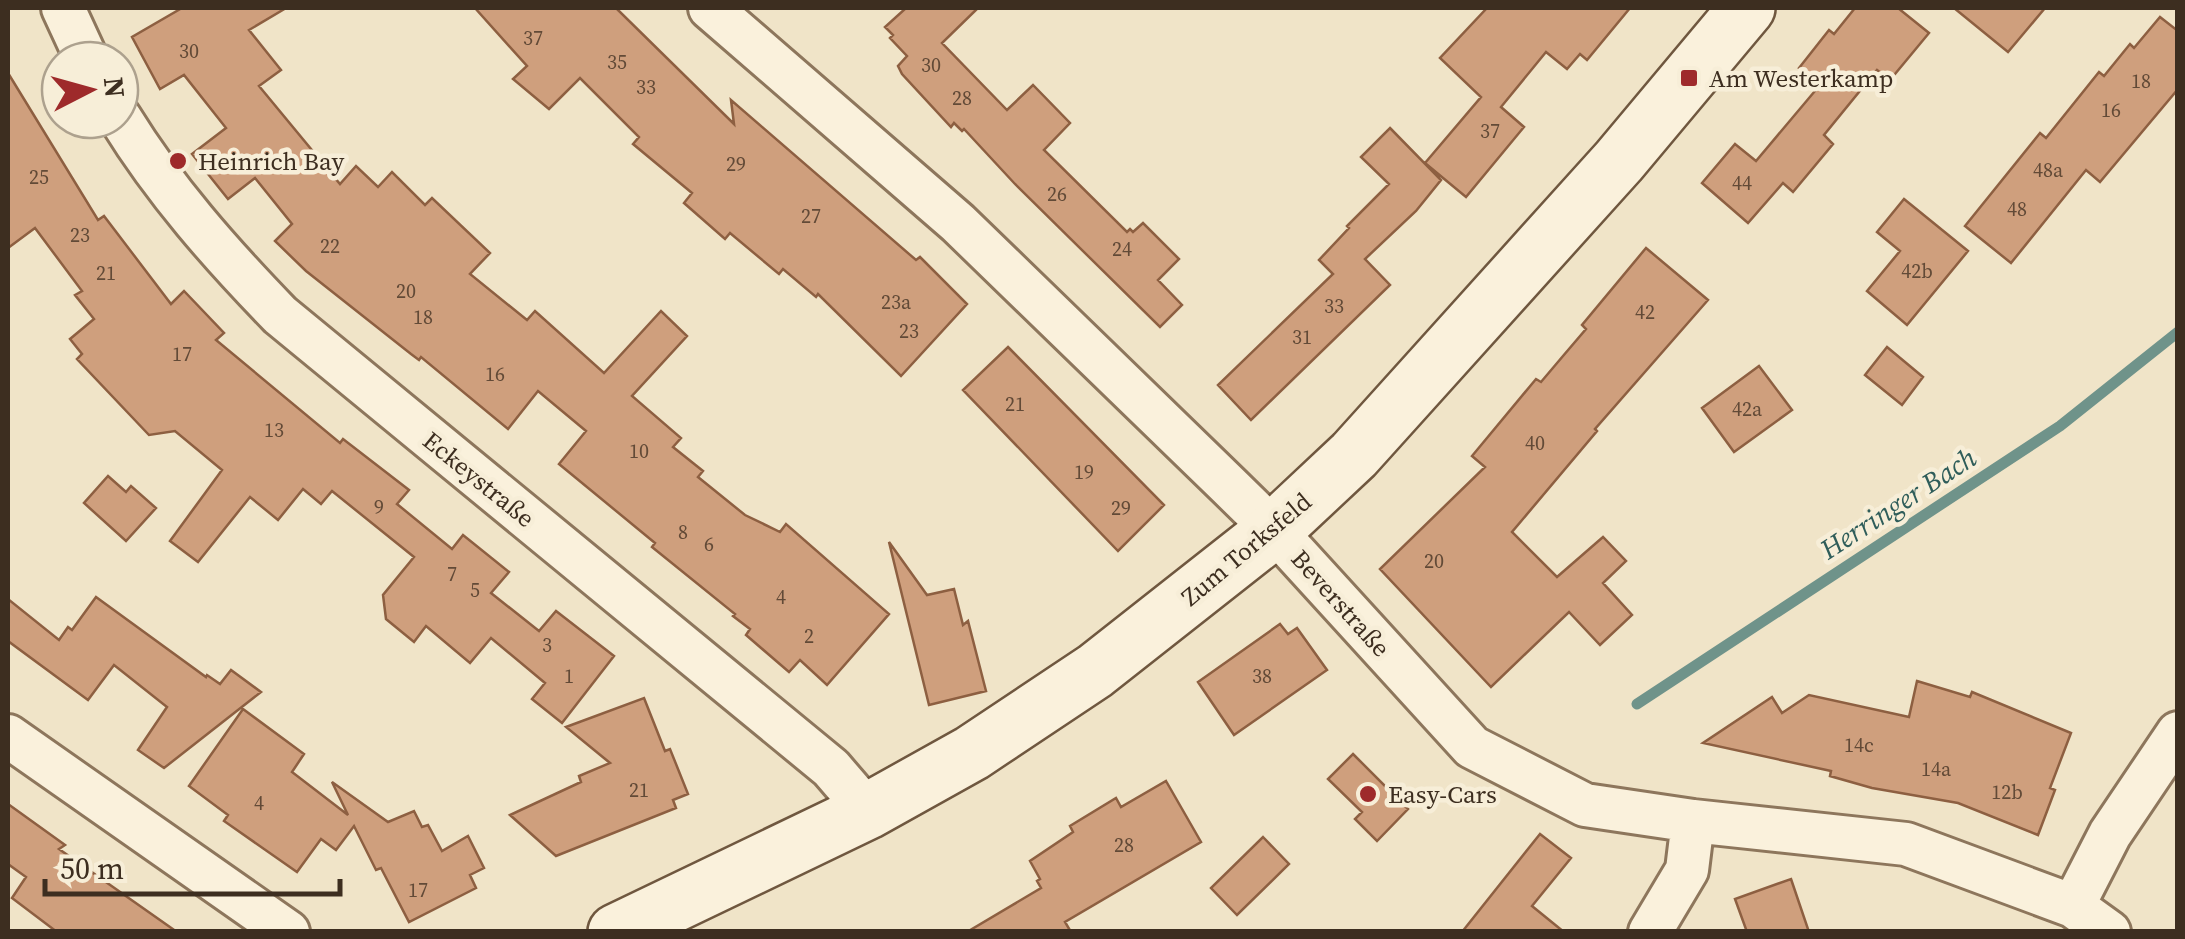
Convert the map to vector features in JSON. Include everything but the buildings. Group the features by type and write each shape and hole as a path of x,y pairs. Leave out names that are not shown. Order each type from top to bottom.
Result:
{"main road":[{"name":"Zum Torksfeld","path":"616,932 868,811 972,753 1095,671 1274,530 1354,455 1619,161 1748,8"}],"street":[{"path":"64,8 78,40"},
{"name":"Beverstraße","path":"710,8 958,223 1274,530 1472,747 1585,805 1693,822 1906,844 2073,906 2110,932"},
{"name":"Eckeystraße","path":"133,140 213,246 280,314 831,768 868,811"},
{"path":"2073,906 2110,834 2178,734"},
{"path":"8,736 288,932"},
{"path":"1650,932 1687,870 1693,822"}],"waterway":[{"name":"Herringer Bach","path":"1637,704 2060,426 2178,332"}],"place":[{"name":"Am Westerkamp","path":"1689,78"},
{"name":"Heinrich Bay","path":"178,161"},
{"name":"Easy-Cars","path":"1368,794"}]}
